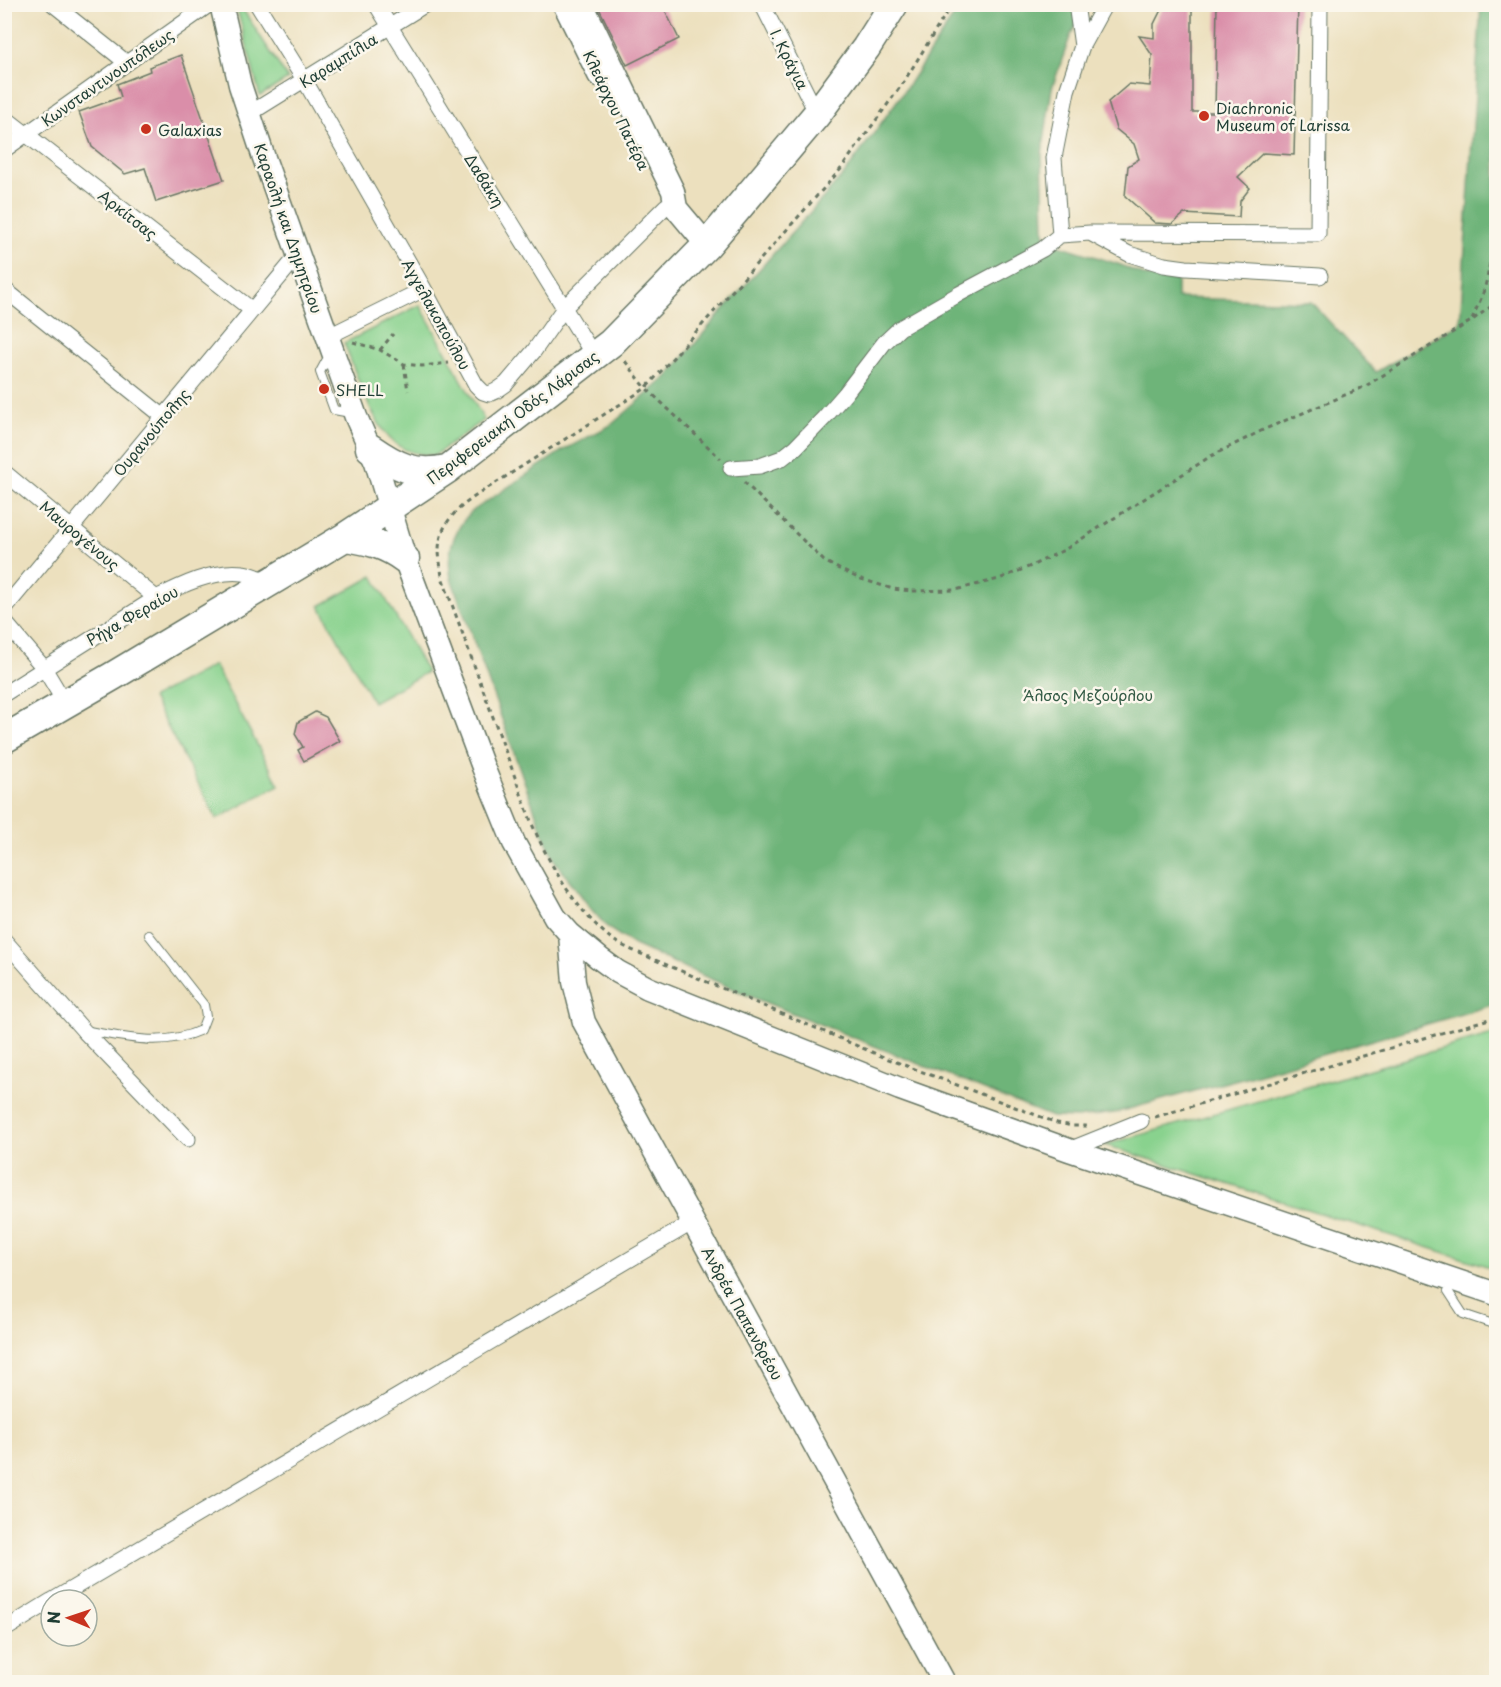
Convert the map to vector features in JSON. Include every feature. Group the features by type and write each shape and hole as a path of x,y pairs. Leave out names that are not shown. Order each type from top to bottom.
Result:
{"highway":[{"name":"Περιφερειακή Οδός Λάρισας","path":"4,739 345,537 449,468 611,342 707,245 817,114 866,48 894,4"},
{"path":"370,447 388,461 408,470 430,472 449,468"},
{"path":"345,537 379,544 405,559"}],"street":[{"path":"53,4 128,63"},
{"name":"Κωνσταντινουπόλεως","path":"4,150 210,4"},
{"name":"Καραολή και Δημητρίου","path":"221,4 249,114 298,255 335,333 356,417 370,447 405,559 483,767 514,843 555,917 570,934 618,972 648,988 900,1089 1069,1149 1497,1294"},
{"name":"Αγγελακοπούλου","path":"257,4 305,81 476,385 483,392 489,394 506,384 534,351 564,308 671,207"},
{"name":"Δαβάκη","path":"376,4 594,356"},
{"name":"Καραμπίλια","path":"249,114 426,4"},
{"name":"Κλεάρχου Πατέρα","path":"564,4 657,190 707,245"},
{"name":"Κλεάρχου Πατέρα","path":"582,4 673,190 671,207"},
{"name":"Ι. Κράγια","path":"762,4 817,114"},
{"path":"1076,4 1082,46"},
{"path":"1060,235 1054,158 1067,91 1082,46 1105,4"},
{"path":"731,468 760,466 782,458 824,418 884,343 900,328 1043,249 1060,235 1090,233 1318,234 1320,4"},
{"name":"Αρκίτσας","path":"4,117 252,310"},
{"path":"1090,233 1129,254 1164,265 1320,276"},
{"name":"Ουρανούπολης","path":"4,609 298,255"},
{"path":"4,289 164,417"},
{"path":"335,333 424,289"},
{"name":"Μαυρογένους","path":"4,472 156,598"},
{"name":"Ρήγα Φεραίου","path":"4,694 156,598 200,579 243,573 270,582"},
{"path":"4,621 44,668 65,703"},
{"name":"Ανδρέα Παπανδρέου","path":"570,934 574,982 584,1022 944,1683"},
{"path":"4,940 85,1032 188,1139"},
{"path":"1069,1149 1141,1121"},
{"path":"74,1588 693,1222"},
{"path":"4,1630 39,1609"}],"lane":[{"path":"326,361 320,372 330,400 334,410 345,412"},
{"path":"85,1032 156,1040 188,1036 201,1030 206,1017 204,1005 149,935"},
{"path":"1448,1291 1463,1314 1497,1325"}],"path":[{"path":"952,4 903,83 840,170 646,388 483,490 451,515 439,547 442,577 532,824 547,857 570,893 606,934 620,945 886,1058 1057,1123 1095,1126"},
{"path":"1471,321 1483,292 1487,275 1497,179"},
{"path":"824,561 875,584 912,591 955,590 999,579 1031,567 1066,549 1211,456 1263,430 1364,387 1497,303"},
{"path":"335,333 349,341 380,350 404,364 438,365 462,357"},
{"path":"380,350 393,334"},
{"path":"404,364 408,391"},
{"path":"1141,1121 1497,1017"}],"green space":[{"path":"236,5 240,5 288,79 260,96"},
{"name":"Άλσος Μεζούρλου","path":"961,5 1088,5 1071,34 1052,88 1042,154 1044,232 1047,241 1121,265 1145,276 1177,280 1177,298 1311,302 1376,372 1460,323 1481,5 1496,5 1496,1004 1114,1113 1077,1118 1052,1117 747,995 634,945 608,928 555,861 451,578 449,560 455,535 471,512 562,451 611,425 668,376 846,172 907,87"},
{"path":"420,305 484,420 435,455 421,454 399,446 381,427 366,399 344,343"},
{"path":"373,576 427,672 373,702 320,606"},
{"path":"214,665 279,785 217,819 152,698"},
{"path":"1496,1033 1496,1269 1105,1145"}],"building":[{"path":"597,4 662,4 679,39 627,65"},
{"name":"Diachronic Museum of Larissa","path":"1164,4 1192,4 1192,112 1215,112 1217,4 1298,4 1294,155 1263,153 1238,177 1250,188 1240,201 1239,217 1184,214 1172,224 1155,223 1125,196 1128,166 1139,159 1134,144 1116,129 1108,102 1129,84 1150,86 1152,55 1139,36 1154,38 1154,24"},
{"name":"Galaxias","path":"181,55 224,180 156,202 145,168 125,174 92,147 79,112 121,97 117,84 150,71 149,67"},
{"path":"315,712 326,717 340,741 304,761 298,750 303,747 295,734 298,722"}],"place":[{"name":"Diachronic Museum of Larissa","path":"1204,116"},
{"name":"Galaxias","path":"146,129"},
{"name":"SHELL","path":"324,389"}]}
